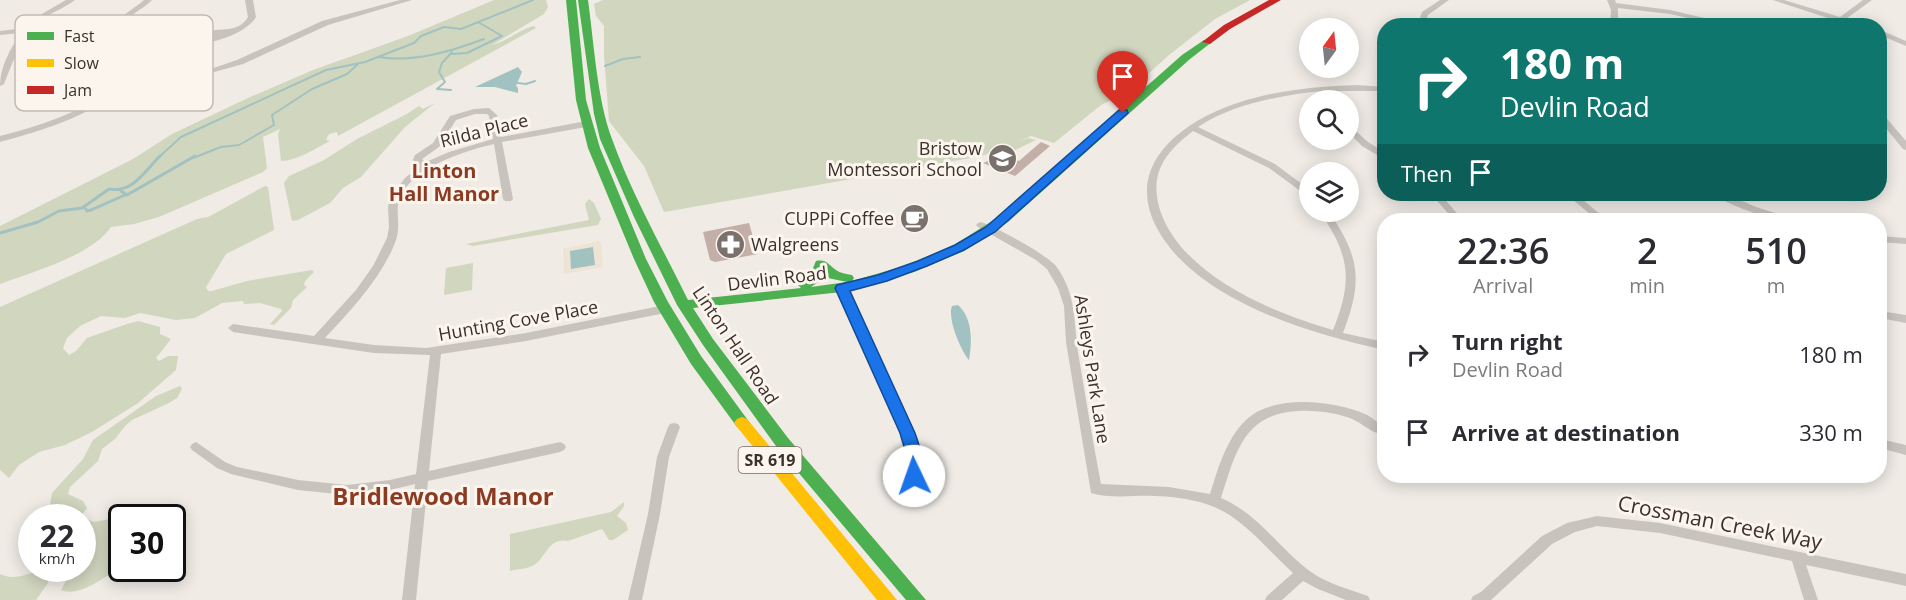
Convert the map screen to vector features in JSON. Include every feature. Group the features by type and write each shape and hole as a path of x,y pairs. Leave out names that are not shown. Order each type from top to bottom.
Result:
{"main road":[{"name":"Linton Hall Road","path":"571,0 586,124 625,221 665,309 692,353 767,456 888,600"},
{"name":"Linton Hall Road","path":"583,0 599,114 606,139 640,217 684,305 708,342 782,442 917,600"},
{"name":"Devlin Road","path":"684,305 707,304 882,278 959,248 986,227 1105,120 1136,99 1206,41 1276,0"},
{"name":"Devlin Road","path":"665,309 713,295 805,285 816,277 821,264 844,283"}],"street":[{"path":"44,15 71,0"},
{"path":"130,15 148,0"},
{"path":"234,31 250,21 249,0"},
{"path":"213,70 253,57 325,23 408,0"},
{"path":"1423,18 1425,14 1445,0"},
{"path":"1777,0 1839,18"},
{"path":"1843,18 1868,0"},
{"path":"1613,18 1612,2 1698,18"},
{"path":"0,33 15,31"},
{"path":"1887,35 1906,44"},
{"path":"0,84 15,46"},
{"path":"1323,90 1377,89"},
{"path":"1299,94 1250,102 1216,113 1192,127 1163,152 1153,173 1150,197 1158,222 1174,246 1200,271 1239,297 1285,318 1377,344"},
{"path":"0,139 79,111"},
{"path":"424,165 417,160 418,157 436,145 451,121 461,115 483,111 491,113 508,199"},
{"name":"Rilda Place","path":"316,341 356,297 380,263 394,232 395,222 392,208 395,197 409,178 424,165 449,153 586,124"},
{"path":"1887,124 1906,147"},
{"path":"1192,127 1272,166 1299,187"},
{"path":"1359,138 1377,152"},
{"path":"1441,201 1453,213"},
{"path":"1579,201 1594,213"},
{"path":"1735,201 1766,213"},
{"path":"1331,222 1342,240 1349,259 1353,285 1347,310 1337,334"},
{"name":"Ashleys Park Lane","path":"986,227 1041,258 1051,267 1063,288 1069,306 1071,342 1095,489 1182,493 1214,500"},
{"path":"1887,240 1906,241"},
{"path":"844,283 912,446 916,468 906,493"},
{"name":"Hunting Cove Place","path":"233,328 374,349 436,351 526,337 665,309"},
{"path":"1887,316 1906,319"},
{"path":"409,600 436,351"},
{"path":"1364,600 1338,591 1303,573 1254,525 1214,500 1229,457 1244,430 1254,419 1276,409 1310,407 1339,410 1362,418 1377,428"},
{"path":"635,600 654,514 663,457 674,427"},
{"path":"1887,446 1906,450"},
{"path":"196,447 221,465 236,471 326,489 371,488 560,447"},
{"name":"Crossman Creek Way","path":"1479,600 1547,540 1572,527 1597,521 1660,528 1906,580"},
{"path":"1797,557 1811,600"},
{"path":"1272,600 1303,573"}],"green space":[{"path":"494,0 546,0 548,7 544,14 492,45 534,26 536,28 338,136 337,132 329,134 326,140 330,141 306,154 281,161 278,134 280,129 263,137 267,168 263,172 159,217 111,227 102,237 76,255 0,284 0,226 133,159 172,134 248,98 313,70 408,36"},
{"path":"603,0 1250,0 1215,19 1169,55 1128,92 1101,105 1054,143 1031,136 1018,142 1028,138 1036,140 1009,153 999,149 982,156 664,212 644,166 609,121 604,26 596,16 594,4"},
{"path":"435,103 405,127 361,177 343,188 330,203 292,221 284,183 289,176 324,160 357,139 419,106 423,109"},
{"path":"265,186 268,187 274,230 226,254 206,287 208,291 212,291 247,281 312,270 314,272 305,281 304,285 307,287 293,300 291,308 274,325 270,324 282,311 281,309 260,303 244,304 243,301 222,303 195,318 176,320 140,313 125,318 101,316 80,326 67,338 63,348 69,355 76,351 87,338 124,325 138,321 160,327 160,334 171,339 156,358 159,361 168,356 178,356 176,370 138,403 92,432 65,445 39,452 19,465 9,478 0,470 0,307 197,219 208,217"},
{"path":"589,199 594,203 601,219 598,225 473,246 466,244 589,220 585,204"},
{"path":"473,263 472,290 444,295 446,268"},
{"path":"180,386 182,389 177,398 169,403 132,420 115,439 102,449 98,461 70,487 68,494 85,504 50,504 52,493 83,459 93,440 156,396"},
{"path":"624,502 617,516 626,523 628,530 613,540 609,540 602,529 568,541 556,542 534,565 510,571 510,534 611,512"},
{"path":"108,519 108,575 84,589 68,592 61,590 65,582 96,582 96,522"},
{"path":"0,574 18,576 18,582 48,583 36,600 0,600"}],"shaded area":[{"path":"601,242 603,267 564,274 563,249"}],"water":[{"path":"518,67 522,72 516,86 518,93 495,87 475,87"},
{"path":"593,247 595,265 571,269 570,251"},
{"path":"958,305 969,323 971,346 969,360 959,342 951,318 952,306"}],"building":[{"name":"Bristow Montessori School","path":"1041,142 1050,146 1015,176 983,163 1002,155 1019,161"},
{"name":"Walgreens","path":"749,223 758,254 715,262 710,260 703,232"}],"waterway":[{"path":"478,22 533,0"},
{"path":"159,157 181,137 326,70 365,62 414,43 421,36 444,27 461,29 478,22"},
{"path":"452,54 467,53 502,36 478,22"},
{"path":"379,57 419,57 446,52 484,39"},
{"path":"451,90 437,89 445,82 439,72 442,63 452,52"},
{"path":"605,66 623,59 640,57"},
{"path":"193,158 221,147 239,145 274,125 272,115 312,89 347,74 357,65"},
{"path":"518,83 526,84 535,81"},
{"path":"121,191 127,195 195,156"},
{"path":"0,233 38,222 59,211 82,208 109,189 125,188 138,180 159,157"},
{"path":"85,208 87,211 91,210 125,195"}],"traffic: fast":[{"path":"571,0 581,100 594,148 640,259 661,302 696,360 742,423"},
{"path":"583,0 599,114 606,139 640,217 684,305 708,342 782,442 917,600"},
{"path":"684,305 842,288 909,269 959,248 1004,219 1186,57 1207,42"},
{"path":"821,264 833,275 847,278"},
{"path":"805,285 816,277 821,264"}],"traffic: slow":[{"path":"742,423 888,600"}],"traffic: jam":[{"path":"1207,42 1227,27 1276,0"}],"place":[{"name":"Bristow Montessori School","path":"1003,158"},
{"name":"CUPPi Coffee","path":"915,218"},
{"name":"Walgreens","path":"730,244"}],"district":[{"name":"Linton Hall Manor","path":"444,182"},
{"name":"Bridlewood Manor","path":"443,495"}],"route":[{"path":"914,476 915,457 908,433 842,288 882,278 922,264 959,248 990,230 1123,113"}]}
